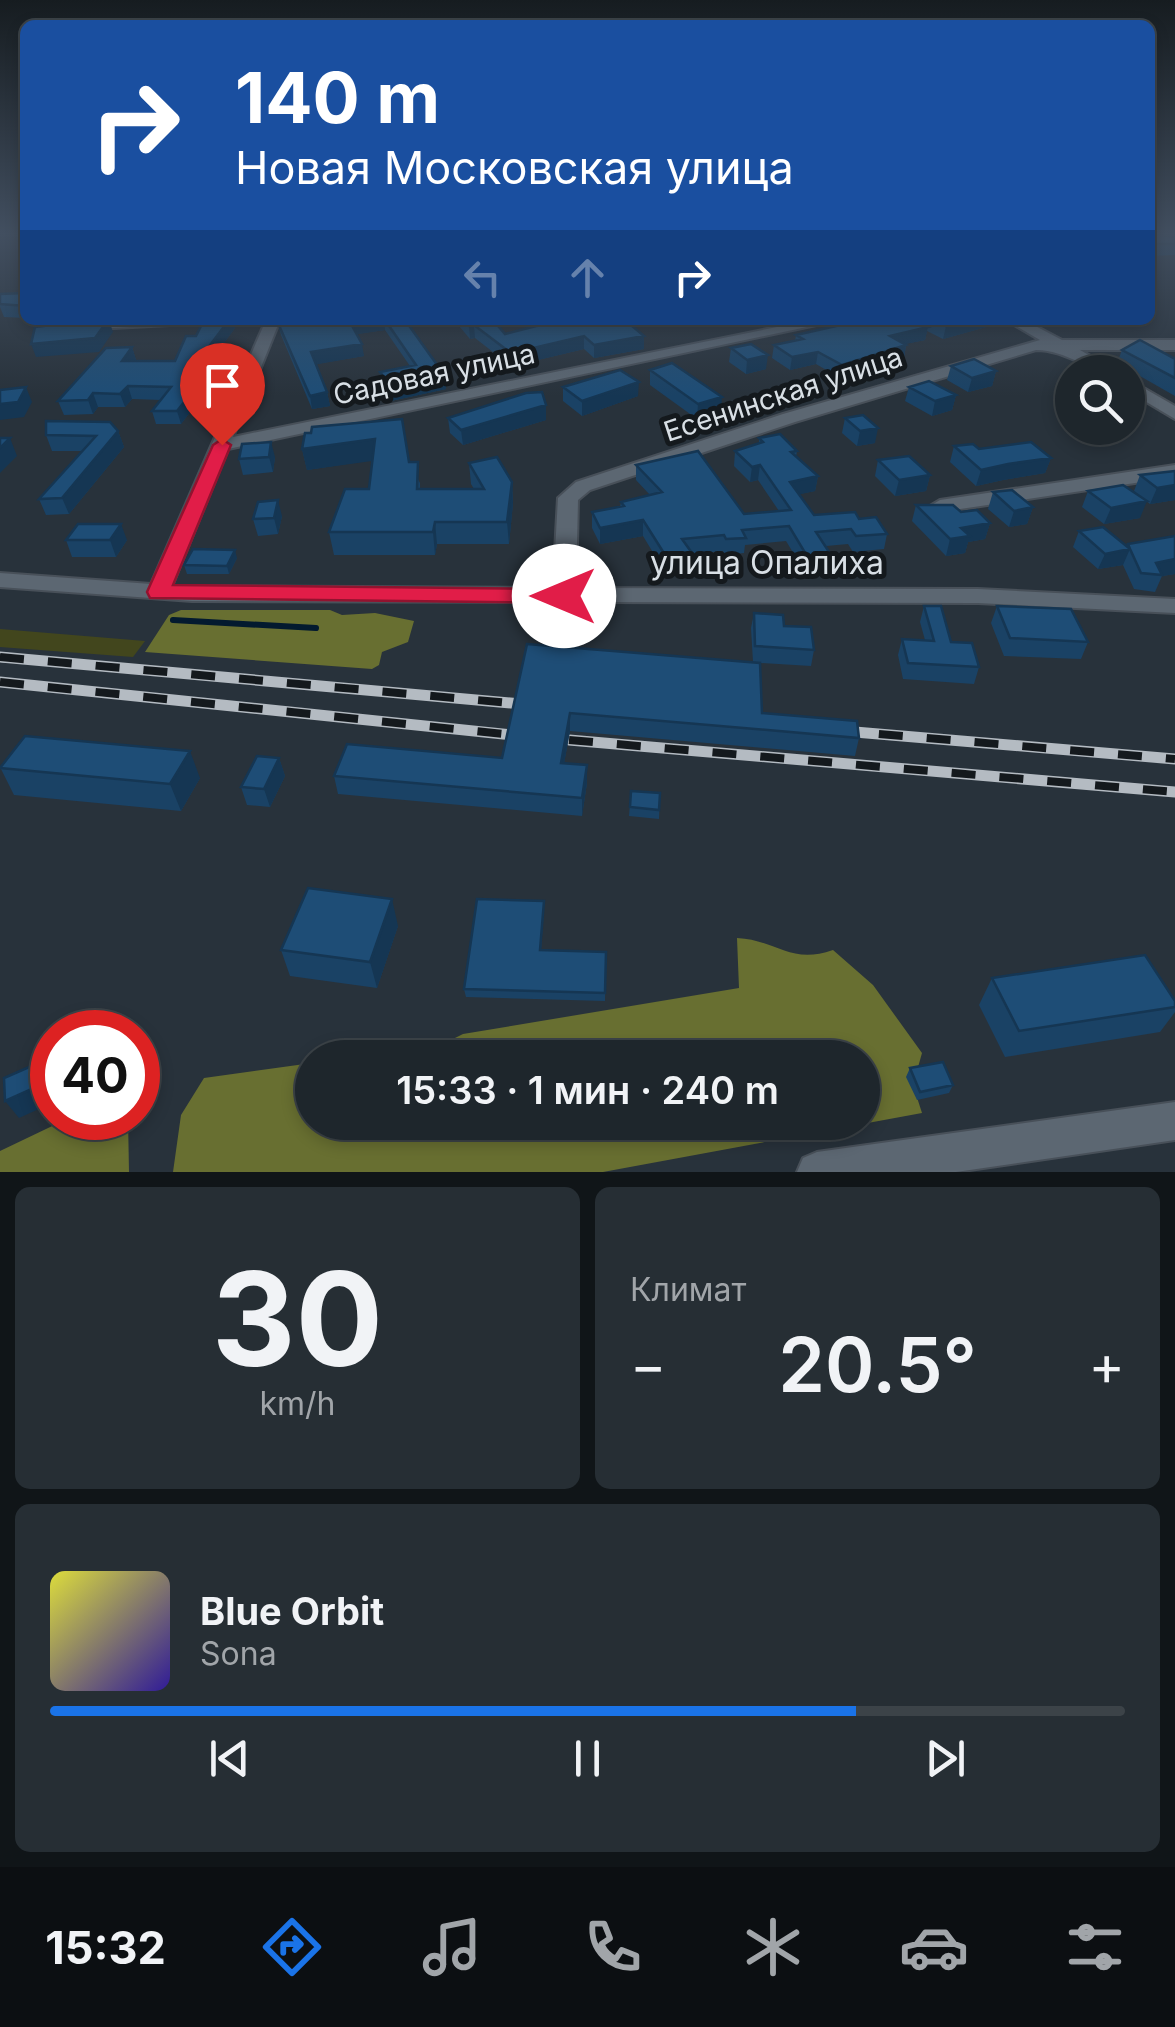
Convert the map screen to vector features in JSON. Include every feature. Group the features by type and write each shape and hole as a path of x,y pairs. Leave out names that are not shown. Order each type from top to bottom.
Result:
{"street":[{"path":"158,592 271,325"},
{"name":"Садовая улица","path":"222,445 809,325"},
{"path":"1024,325 1082,355"},
{"name":"Есенинская улица","path":"564,596 568,498 573,491 846,401 1035,345 1175,345"},
{"path":"1145,395 1175,414"},
{"path":"940,506 1175,471"},
{"name":"улица Опалиха","path":"0,580 158,592 978,596 1175,606"},
{"path":"817,1172 1175,1121"}],"green space":[{"path":"181,610 330,610 342,615 375,613 414,621 408,642 382,652 379,665 372,669 145,652 169,615"},
{"path":"0,629 145,641 133,657 0,647"},
{"path":"737,938 805,955 833,950 873,985 922,1053 913,1085 922,1113 880,1121 880,1040 451,1040 463,1034 739,988"},
{"path":"295,1065 295,1140 776,1140 603,1172 173,1172 181,1115 204,1078"},
{"path":"30,1137 30,1140 128,1140 129,1172 0,1172 0,1151"}],"building":[{"path":"20,293 20,306 0,304 0,294"},
{"path":"104,325 95,338 31,344 35,327"},
{"path":"202,325 225,325 186,377 204,377 177,411 152,411 171,387 128,386 120,394 93,393 88,400 58,401 106,348 132,347 122,361 175,361 186,336 196,336"},
{"path":"279,325 352,325 362,344 311,352 327,392 310,396"},
{"path":"388,325 409,325 445,376 384,389 378,381 386,380 380,372 416,365"},
{"path":"474,325 497,325 505,334 540,325 631,325 644,336 594,345 584,336 520,351 516,357"},
{"path":"841,325 928,327 890,336 906,345 842,365 818,352 792,357 774,345 803,339 796,335"},
{"path":"1140,340 1175,359 1175,378 1145,362 1145,355 1122,350"},
{"path":"751,344 768,355 747,360 731,348"},
{"path":"974,359 996,371 972,378 951,366"},
{"path":"672,363 722,397 698,404 650,370"},
{"path":"620,370 639,382 582,401 563,387"},
{"path":"929,381 956,395 935,401 909,387"},
{"path":"26,387 18,402 0,404 0,390"},
{"path":"542,392 546,405 461,430 448,418 526,393"},
{"path":"863,415 878,428 860,431 845,418"},
{"path":"402,419 409,462 418,462 417,489 484,489 469,463 497,457 512,482 507,522 435,522 433,532 329,532 345,489 369,489 375,439 302,449 305,433 311,433 312,427"},
{"path":"46,421 110,422 118,431 62,498 39,499 96,436 46,435"},
{"path":"780,434 797,451 791,452 818,476 790,482 814,515 855,512 859,519 876,517 887,534 856,536 851,529 816,532 833,558 810,561 789,526 742,530 746,538 726,539 724,535 682,539 692,553 667,558 643,520 600,528 592,512 624,506 621,502 662,492 636,465 698,451 744,514 791,510 760,465 752,467 735,451 763,442 759,438"},
{"path":"271,442 269,457 239,459 242,444"},
{"path":"1031,442 1051,458 981,470 954,446 973,444 979,449"},
{"path":"909,456 930,475 899,480 878,460"},
{"path":"1175,471 1175,485 1157,488 1140,475"},
{"path":"1123,485 1147,501 1111,508 1088,491"},
{"path":"1012,490 1033,507 1014,511 993,492"},
{"path":"278,500 274,518 253,519 258,502"},
{"path":"916,505 953,505 961,512 977,510 990,523 961,528 970,536 950,539"},
{"path":"78,524 121,524 110,540 66,540"},
{"path":"1103,527 1130,549 1105,554 1079,531"},
{"path":"1175,536 1175,559 1156,563 1162,575 1141,573 1128,544"},
{"path":"193,549 235,550 227,566 184,565"},
{"path":"924,606 941,606 951,642 972,643 979,667 908,663 902,639 934,641"},
{"path":"997,606 1071,609 1088,642 1010,638"},
{"path":"754,613 783,615 784,626 811,627 814,650 755,646"},
{"path":"527,644 760,663 762,713 857,721 859,738 570,713 561,763 587,765 582,798 334,776 347,744 502,758"},
{"path":"25,736 190,751 170,784 0,768"},
{"path":"257,756 279,758 264,789 241,787"},
{"path":"631,791 660,793 659,810 630,807"},
{"path":"308,888 392,899 370,962 281,950"},
{"path":"477,899 544,901 540,950 606,952 605,993 464,989"},
{"path":"1145,955 1175,1007 1019,1031 992,978"},
{"path":"943,1062 953,1085 920,1092 910,1068"},
{"path":"30,1067 30,1090 5,1101 4,1078"}],"waterway":[{"path":"173,620 316,628"}],"railway":[{"path":"9,658 0,657 521,704"},
{"path":"0,682 513,735"},
{"path":"831,730 1175,759"},
{"path":"569,740 1175,792"}],"route":[{"path":"222,445 158,592 564,596"}]}
